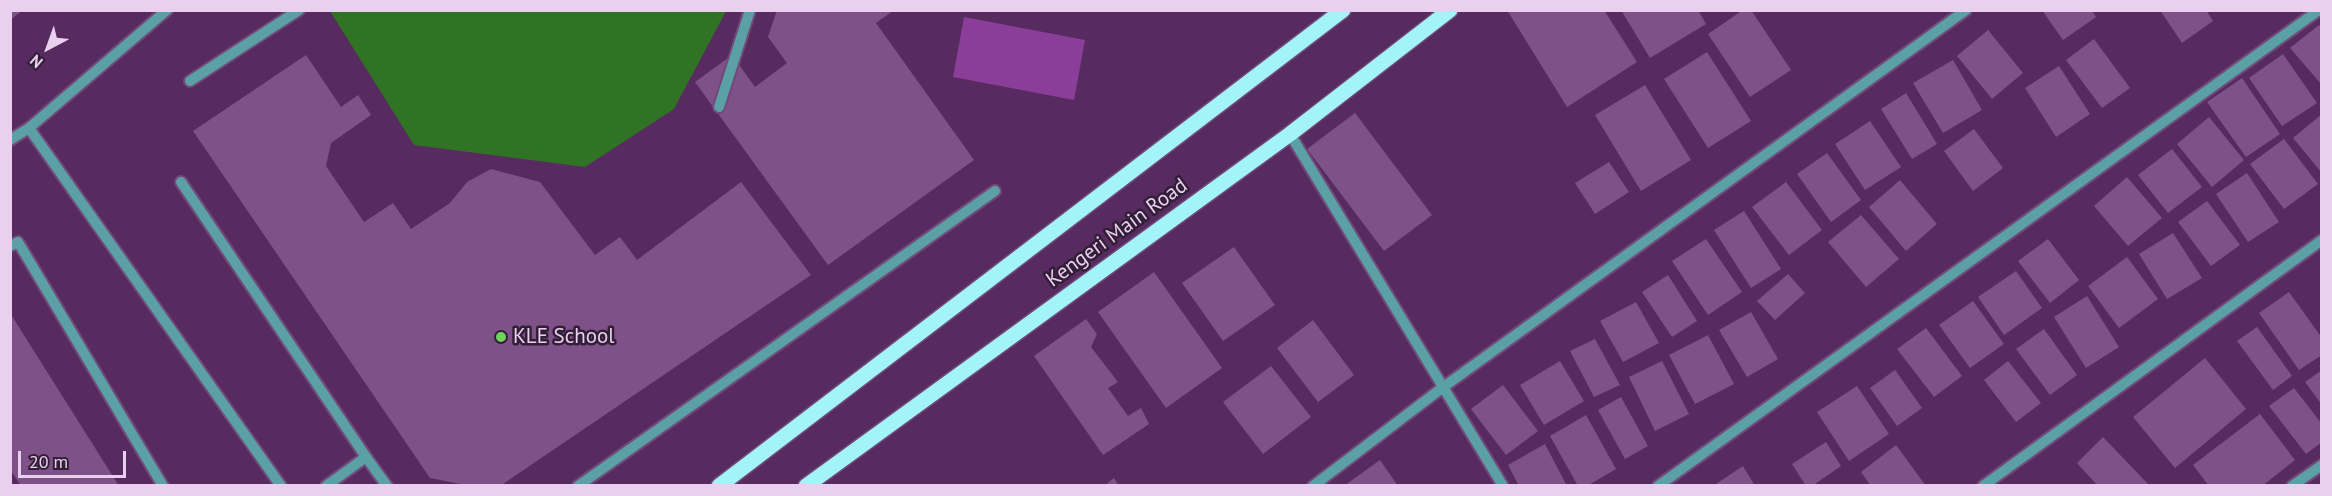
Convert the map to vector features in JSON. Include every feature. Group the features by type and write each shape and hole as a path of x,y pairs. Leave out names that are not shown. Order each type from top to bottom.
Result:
{"main road":[{"name":"Kengeri Main Road","path":"719,486 1343,10"},
{"name":"Kengeri Main Road","path":"806,486 1290,134 1450,10"}],"street":[{"path":"10,140 29,128 167,10"},
{"path":"190,81 299,10"},
{"path":"719,108 750,10"},
{"path":"1313,486 1442,388 1966,10"},
{"path":"1658,486 2319,10"},
{"path":"29,128 281,486"},
{"path":"1290,134 1503,486"},
{"path":"180,182 387,486"},
{"path":"578,486 995,191"},
{"path":"1983,486 2322,240"},
{"path":"10,246 18,242 163,486"},
{"path":"326,486 366,457"},
{"path":"2292,486 2322,465"}],"green space":[{"path":"330,11 726,11 674,109 585,167 414,145"}],"shaded area":[{"path":"964,17 1085,40 1074,100 953,77"}],"building":[{"path":"10,10 23,10 10,20"},
{"path":"777,10 894,10 876,23 974,160 828,265 695,82 732,55 755,87 787,63 768,37"},
{"path":"1507,10 1604,10 1637,62 1567,107"},
{"path":"1621,10 1698,10 1706,24 1650,58"},
{"path":"1743,10 1751,10 1791,70 1750,97 1708,34"},
{"path":"2042,10 2091,10 2096,17 2063,40"},
{"path":"2160,10 2206,10 2213,21 2182,43"},
{"path":"2319,25 2322,28 2322,85 2290,48"},
{"path":"1988,30 2023,73 1992,99 1957,56"},
{"path":"2094,39 2130,88 2102,108 2066,60"},
{"path":"1707,52 1751,121 1708,148 1664,79"},
{"path":"2283,54 2317,103 2282,126 2249,78"},
{"path":"306,55 341,107 358,95 371,115 331,143 326,166 364,222 393,203 411,229 450,203 467,182 491,169 540,182 595,255 620,237 637,260 741,182 811,275 500,486 471,486 430,478 193,131"},
{"path":"1953,60 1982,110 1943,133 1913,83"},
{"path":"2059,66 2090,114 2056,137 2025,88"},
{"path":"2242,78 2280,134 2246,157 2207,102"},
{"path":"1645,85 1691,160 1641,191 1595,115"},
{"path":"1906,93 1937,144 1912,159 1881,109"},
{"path":"1355,113 1432,215 1384,251 1307,149"},
{"path":"2322,114 2322,173 2293,138"},
{"path":"2209,117 2244,160 2212,187 2177,144"},
{"path":"1870,121 1901,167 1865,190 1835,144"},
{"path":"1974,129 2003,168 1973,191 1944,151"},
{"path":"2284,139 2318,184 2284,209 2250,164"},
{"path":"2172,149 2202,187 2168,213 2138,175"},
{"path":"1827,153 1861,200 1831,222 1797,174"},
{"path":"1609,162 1629,192 1595,214 1575,183"},
{"path":"2247,173 2279,222 2248,242 2216,194"},
{"path":"2127,177 2162,218 2128,246 2094,206"},
{"path":"1900,180 1937,224 1906,251 1869,207"},
{"path":"1786,182 1822,230 1789,255 1752,207"},
{"path":"2207,201 2240,245 2211,266 2178,222"},
{"path":"1744,211 1781,269 1751,288 1714,230"},
{"path":"1861,215 1899,259 1866,287 1828,242"},
{"path":"2173,233 2202,278 2167,299 2139,254"},
{"path":"1706,239 1742,292 1708,315 1672,261"},
{"path":"2048,239 2079,280 2050,303 2018,261"},
{"path":"1234,247 1275,305 1223,341 1182,283"},
{"path":"2127,257 2158,299 2119,328 2088,286"},
{"path":"2016,271 2042,308 2004,335 1978,297"},
{"path":"1154,272 1222,368 1166,408 1098,312"},
{"path":"1788,274 1805,293 1775,320 1757,301"},
{"path":"1668,275 1697,321 1672,337 1642,292"},
{"path":"2289,292 2322,338 2322,355 2299,370 2259,313"},
{"path":"2087,296 2119,347 2086,368 2054,317"},
{"path":"1973,301 2004,344 1970,368 1939,325"},
{"path":"1636,302 1659,343 1623,362 1600,321"},
{"path":"1751,312 1778,359 1747,377 1719,330"},
{"path":"10,313 119,486 21,486 10,469"},
{"path":"1086,319 1097,334 1091,347 1118,382 1108,388 1128,416 1141,408 1149,424 1103,455 1034,356"},
{"path":"1313,320 1354,375 1318,402 1277,348"},
{"path":"2257,327 2292,376 2273,390 2237,341"},
{"path":"1926,328 1962,376 1934,397 1897,349"},
{"path":"2044,329 2077,375 2050,395 2016,349"},
{"path":"1708,335 1734,384 1695,404 1669,355"},
{"path":"1595,339 1620,385 1594,397 1570,351"},
{"path":"2205,358 2246,409 2175,468 2133,417"},
{"path":"1560,361 1584,401 1544,425 1520,385"},
{"path":"1662,361 1689,414 1655,431 1629,377"},
{"path":"2008,361 2041,403 2016,422 1984,380"},
{"path":"1271,366 1311,417 1263,454 1223,402"},
{"path":"1895,370 1922,408 1897,426 1870,388"},
{"path":"2322,370 2322,405 2305,382"},
{"path":"1503,385 1538,431 1506,455 1471,409"},
{"path":"1857,386 1889,434 1849,461 1817,412"},
{"path":"2294,388 2322,424 2322,442 2306,454 2269,406"},
{"path":"1621,397 1648,446 1625,459 1598,410"},
{"path":"2260,414 2295,460 2262,486 2209,486 2193,465"},
{"path":"1586,415 1616,469 1587,486 1578,486 1550,436"},
{"path":"2103,437 2148,484 2146,486 2098,486 2077,463"},
{"path":"1826,442 1841,466 1812,486 1806,486 1792,464"},
{"path":"1545,444 1567,486 1519,486 1508,465"},
{"path":"1896,445 1926,486 1871,486 1861,472"},
{"path":"1380,460 1398,486 1344,486"},
{"path":"1743,466 1755,486 1713,486"},
{"path":"1114,478 1119,486 1104,486"}],"place":[{"name":"KLE School","path":"501,337"}]}
